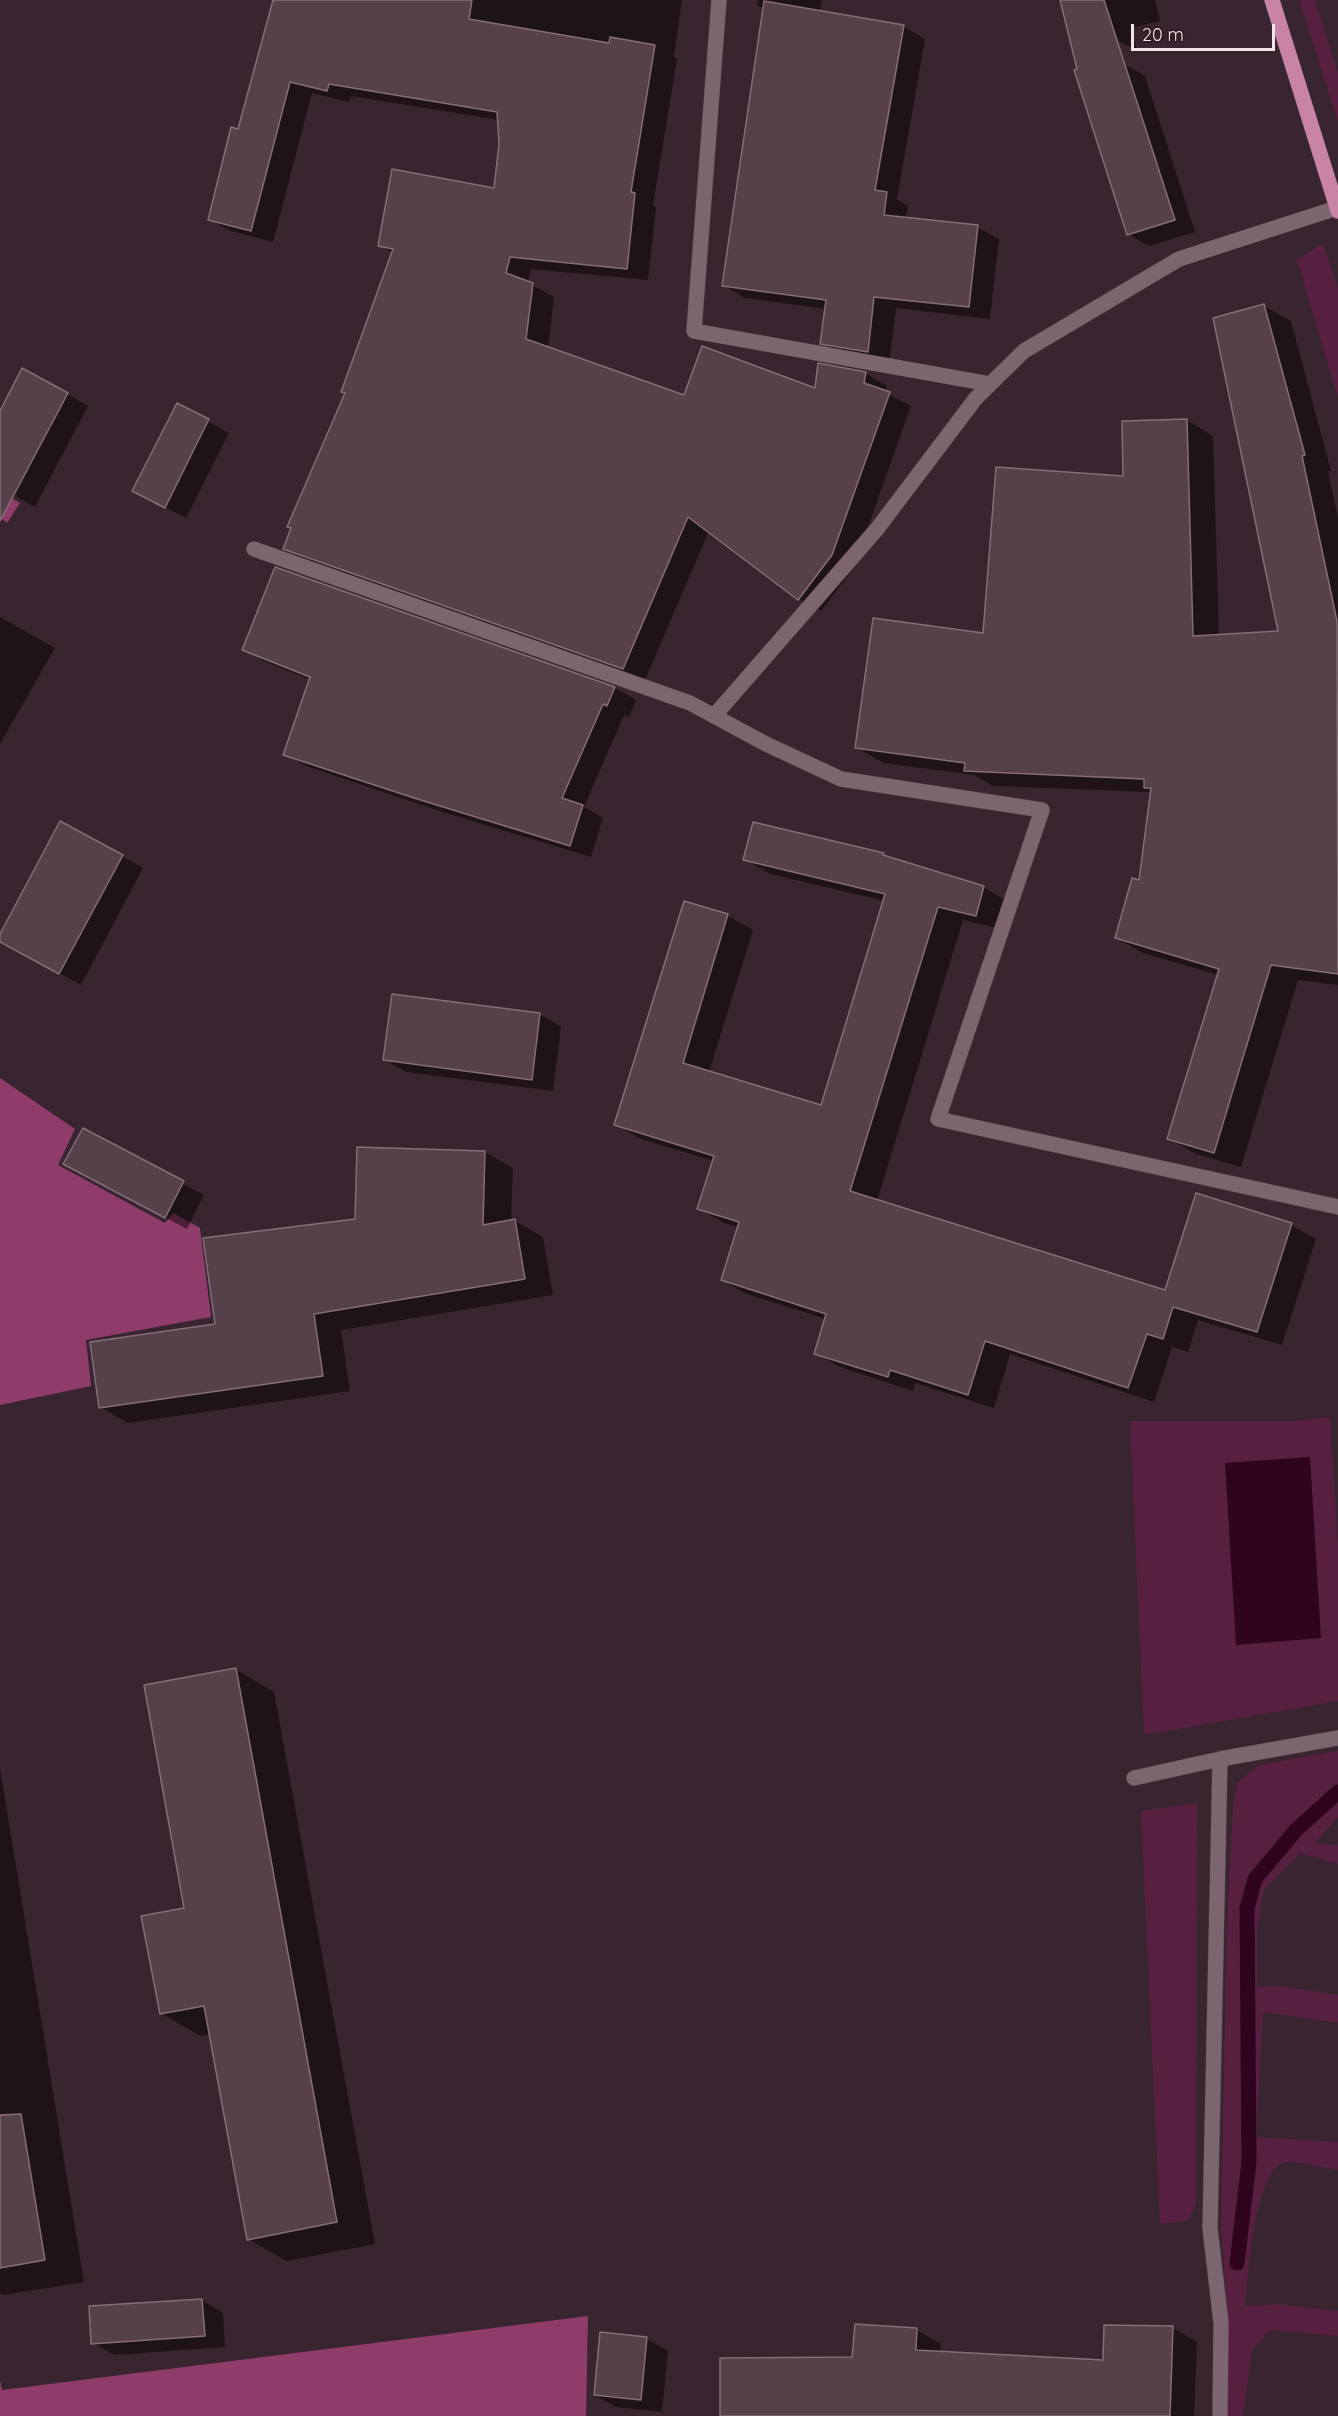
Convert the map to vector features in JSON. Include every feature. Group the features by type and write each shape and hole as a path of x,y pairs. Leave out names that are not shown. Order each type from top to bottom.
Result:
{"main road":[{"path":"1272,0 1337,209"}],"street":[{"path":"719,0 694,331 990,384"},
{"path":"714,716 877,529 976,398 1024,351 1179,258 1337,209"},
{"path":"254,549 690,703 766,744 841,779 1042,810 939,1119 1338,1207"},
{"path":"1134,1778 1220,1759 1338,1738"},
{"path":"1220,1759 1210,2228 1221,2323 1220,2416"}],"shaded area":[{"path":"1299,0 1315,0 1338,73 1338,122"},
{"path":"1323,244 1338,288 1338,398 1297,260"},
{"path":"0,492 20,503 7,523 0,517"},
{"path":"0,1078 75,1129 58,1165 165,1223 173,1213 200,1228 211,1317 86,1340 91,1386 0,1405"},
{"path":"1330,1417 1338,1545 1338,1701 1144,1735 1130,1421 1296,1421"},
{"path":"1310,1457 1321,1638 1236,1645 1225,1463"},
{"path":"1338,1751 1338,1789 1295,1829 1253,1878 1245,1908 1247,2162 1236,2262 1240,2263 1253,2163 1251,1909 1258,1880 1299,1833 1338,1797 1338,1817 1315,1843 1338,1845 1338,1864 1300,1853 1264,1890 1257,1930 1257,1987 1280,1986 1338,1995 1338,2023 1263,2012 1256,2137 1338,2142 1338,2170 1288,2162 1273,2171 1265,2186 1254,2228 1245,2306 1277,2304 1338,2311 1338,2336 1269,2330 1252,2351 1243,2416 1226,2416 1227,2309 1221,2222 1227,1927 1233,1809 1237,1783 1259,1765"},
{"path":"1197,1803 1196,2204 1188,2221 1160,2224 1141,1811"},
{"path":"588,2316 586,2416 0,2416 0,2380 2,2390"}],"building":[{"path":"273,0 472,0 469,19 609,43 610,37 655,45 631,192 635,193 627,269 510,257 506,273 533,283 526,339 684,395 702,346 815,388 818,363 866,372 864,383 890,392 832,555 798,600 688,517 623,669 283,549 291,528 287,527 345,393 341,392 393,249 378,246 392,169 494,188 499,144 497,112 329,84 327,91 290,82 251,231 208,220 231,127 238,129"},
{"path":"1060,0 1104,0 1175,220 1127,235 1074,70 1077,69"},
{"path":"764,1 904,25 875,190 887,192 884,215 978,225 969,307 874,297 868,352 820,344 826,300 722,286"},
{"path":"1264,304 1305,455 1302,456 1337,621 1338,974 1271,965 1214,1153 1167,1139 1219,969 1115,938 1132,878 1139,880 1151,788 1144,788 1144,779 964,771 965,763 855,748 873,618 983,633 996,467 1123,476 1122,421 1187,419 1193,636 1278,631 1213,318"},
{"path":"22,368 68,393 0,521 0,411"},
{"path":"177,403 209,419 165,508 132,491"},
{"path":"275,567 615,687 607,706 603,704 562,798 583,805 570,846 283,755 310,677 242,650"},
{"path":"60,821 123,855 59,974 0,942 0,934"},
{"path":"753,822 884,853 883,855 984,886 976,916 938,907 850,1191 1165,1290 1196,1193 1292,1223 1257,1332 1173,1307 1163,1339 1147,1334 1128,1388 985,1341 968,1395 890,1370 888,1377 814,1354 826,1314 721,1280 739,1222 697,1209 714,1156 614,1125 684,901 728,914 683,1063 821,1105 885,894 743,860"},
{"path":"392,994 540,1013 532,1080 383,1060"},
{"path":"83,1128 184,1181 165,1218 63,1164"},
{"path":"357,1147 485,1151 483,1225 515,1219 525,1279 314,1314 323,1376 99,1408 90,1342 215,1324 203,1238 355,1219"},
{"path":"236,1668 337,2222 247,2240 204,2006 160,2014 141,1916 184,1908 144,1685"},
{"path":"21,2114 45,2260 0,2268 0,2115"},
{"path":"202,2299 205,2336 91,2344 89,2306"},
{"path":"855,2324 917,2328 916,2350 1103,2360 1104,2325 1173,2326 1170,2416 720,2416 720,2358 852,2357"},
{"path":"600,2332 647,2337 641,2400 594,2395"}],"waterway":[{"path":"1237,2263 1249,2162 1247,1908 1255,1879 1296,1830 1338,1792"}]}
